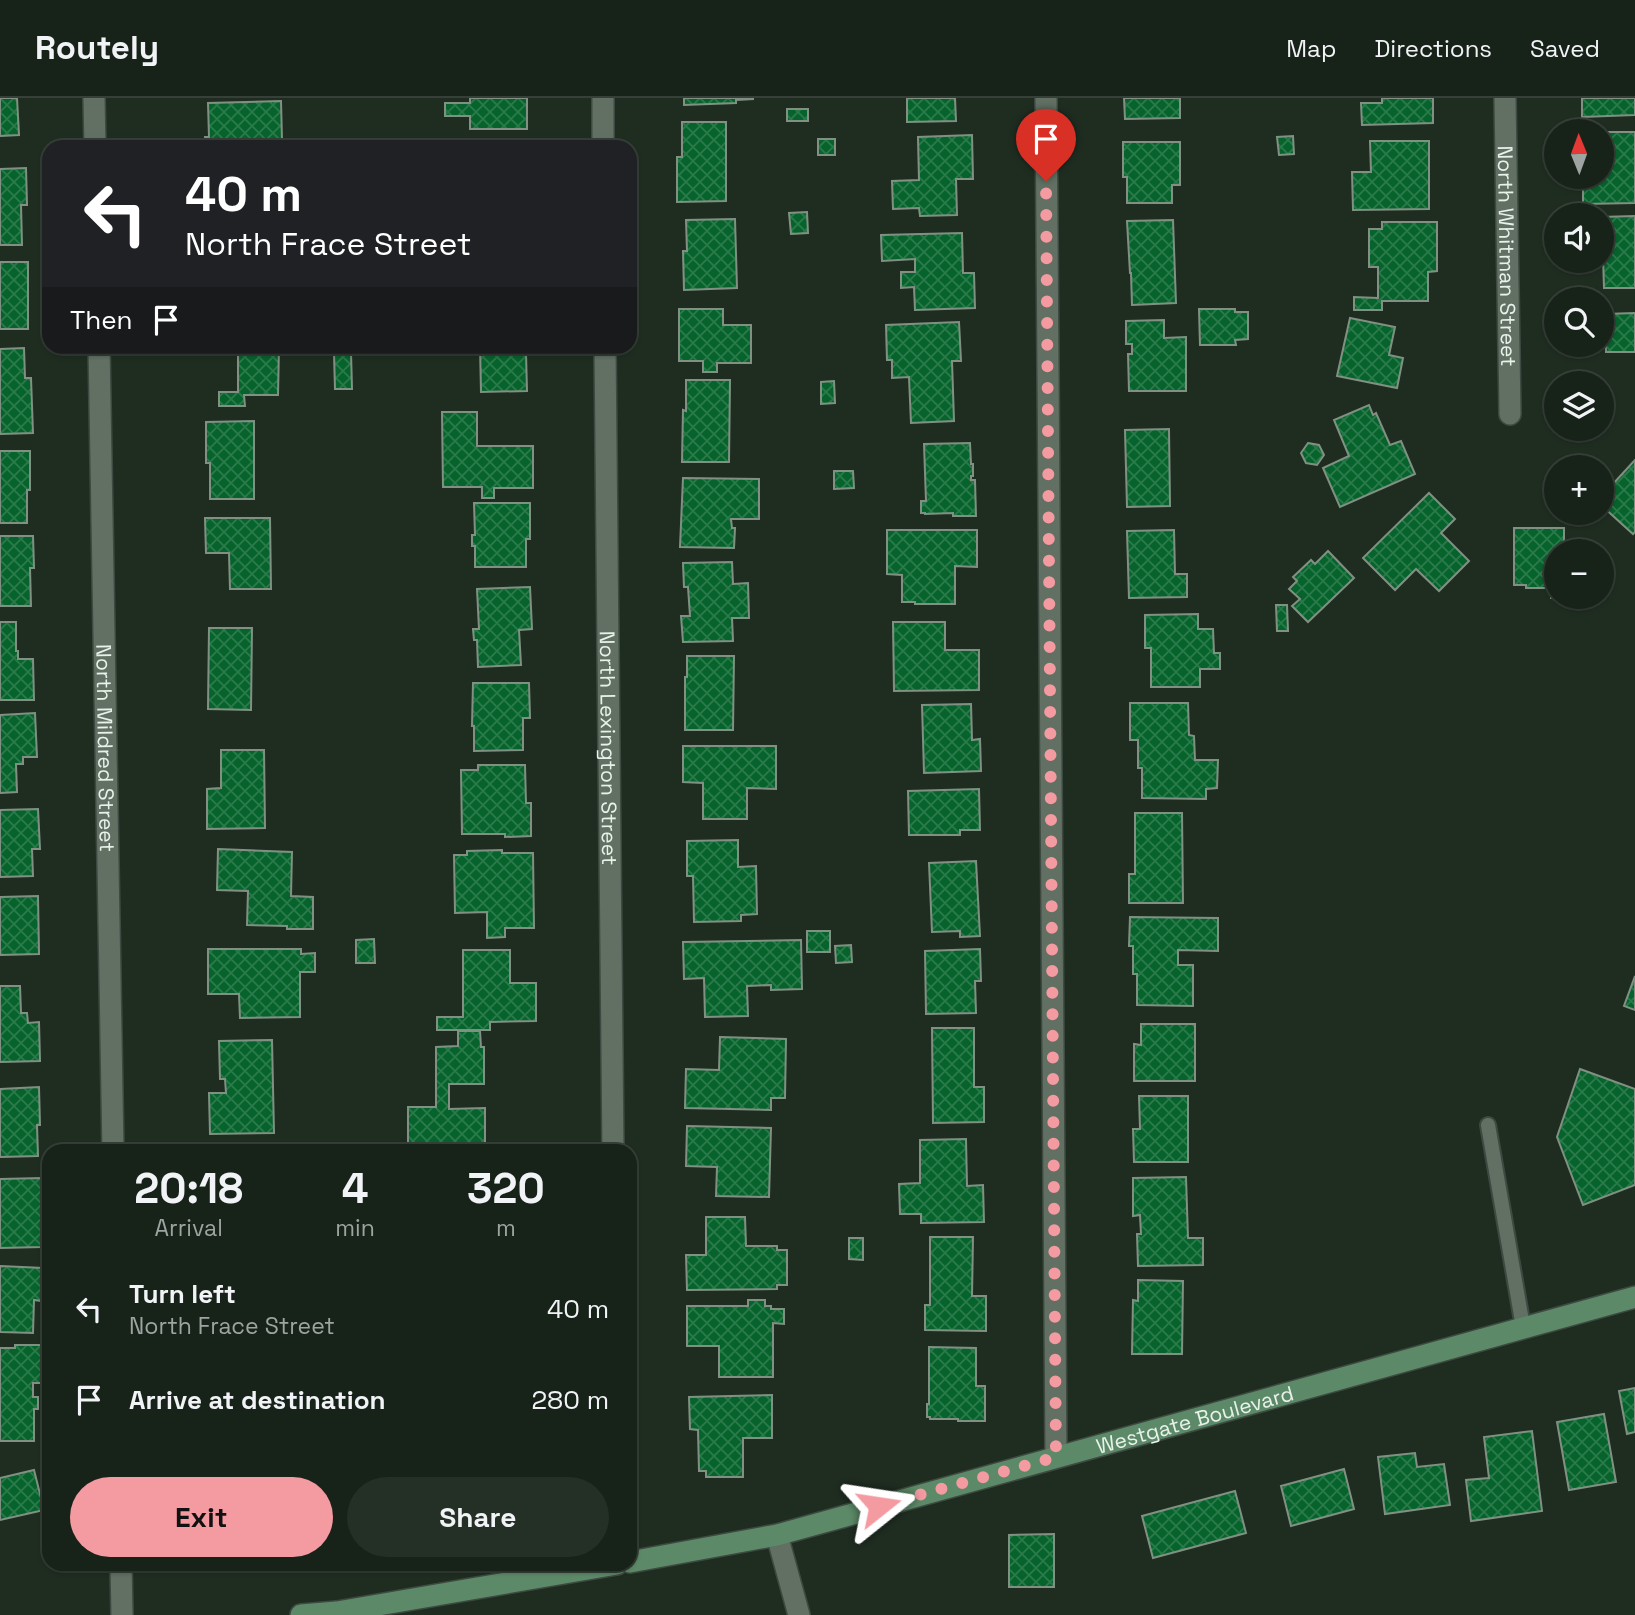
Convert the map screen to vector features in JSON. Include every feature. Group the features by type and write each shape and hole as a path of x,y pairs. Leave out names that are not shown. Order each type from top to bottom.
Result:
{"street":[{"path":"94,98 95,140"},
{"path":"603,98 603,140"},
{"path":"1046,98 1056,1457"},
{"name":"North Whitman Street","path":"1505,98 1510,414"},
{"name":"North Mildred Street","path":"99,354 113,1144"},
{"name":"North Lexington Street","path":"605,354 612,1144"},
{"name":"Westgate Boulevard","path":"637,1561 777,1535 1635,1297"},
{"path":"777,1535 799,1615"},
{"path":"121,1571 122,1615"},
{"path":"301,1615 337,1612 576,1571"}],"lane":[{"path":"1488,1125 1523,1327"}],"building":[{"path":"0,98 17,98 19,135 0,136"},
{"path":"470,98 527,98 527,129 470,129 470,116 445,116 445,103 470,103"},
{"path":"684,98 753,99 736,100 736,103 684,105"},
{"path":"907,98 955,98 956,121 907,122"},
{"path":"1124,98 1180,98 1180,118 1125,119"},
{"path":"1382,98 1433,98 1433,123 1362,125 1361,103 1382,103"},
{"path":"1582,98 1635,98 1635,115 1582,117"},
{"path":"281,101 282,140 205,140 205,137 209,137 208,103"},
{"path":"787,109 808,109 808,121 787,121"},
{"path":"682,122 726,122 726,201 677,202 677,157 682,157"},
{"path":"1614,132 1635,132 1635,203 1583,203 1583,189 1614,189"},
{"path":"972,135 973,179 956,179 957,215 920,216 919,208 893,209 892,181 919,180 918,137"},
{"path":"1293,136 1294,154 1279,155 1277,137"},
{"path":"818,139 835,139 835,155 818,155"},
{"path":"1370,141 1429,141 1429,209 1353,210 1352,172 1371,172"},
{"path":"1123,142 1180,142 1180,185 1172,185 1172,203 1127,203 1127,177 1123,177"},
{"path":"26,168 27,205 21,205 22,245 0,245 0,169"},
{"path":"807,212 808,233 791,234 789,213"},
{"path":"1635,216 1635,288 1604,287 1604,273 1614,273 1614,217"},
{"path":"735,219 737,288 684,290 683,251 687,251 686,220"},
{"path":"1173,220 1176,303 1132,305 1127,221"},
{"path":"1382,222 1437,222 1437,271 1428,272 1428,301 1382,301 1382,310 1354,310 1354,297 1378,298 1378,267 1369,267 1369,229 1382,229"},
{"path":"962,233 963,273 974,273 975,308 915,310 914,287 901,288 901,272 915,272 915,259 882,261 881,235"},
{"path":"0,262 28,262 28,329 0,329"},
{"path":"679,309 723,309 723,325 751,325 751,363 717,363 717,372 703,372 703,361 679,361"},
{"path":"1199,309 1235,309 1235,312 1248,312 1248,339 1235,340 1236,345 1200,345"},
{"path":"1635,313 1635,352 1614,352 1614,314"},
{"path":"1350,318 1395,327 1389,355 1403,358 1397,388 1337,376"},
{"path":"1164,320 1164,338 1186,337 1186,391 1129,391 1128,354 1132,354 1132,344 1126,344 1126,321"},
{"path":"959,322 961,361 952,361 954,421 911,423 909,377 892,378 892,360 887,360 886,325"},
{"path":"24,348 25,378 31,378 33,433 0,434 0,349"},
{"path":"238,354 279,354 278,395 244,395 245,406 219,406 219,392 238,392"},
{"path":"334,354 351,354 352,389 335,389"},
{"path":"480,354 526,354 527,391 481,392"},
{"path":"686,380 730,380 729,462 682,462"},
{"path":"834,381 835,403 821,404 821,382"},
{"path":"1369,405 1373,415 1376,413 1390,445 1401,441 1415,474 1340,507 1323,468 1349,456 1334,420"},
{"path":"442,412 477,412 477,446 533,446 533,488 494,488 494,498 482,498 482,487 443,487"},
{"path":"254,421 254,499 210,499 210,463 206,463 206,422"},
{"path":"1169,429 1170,506 1127,507 1125,430"},
{"path":"970,443 976,516 921,513 921,501 926,501 924,444"},
{"path":"1308,443 1319,445 1324,455 1317,465 1306,463 1301,453"},
{"path":"0,451 30,451 27,523 0,523"},
{"path":"1635,460 1633,534 1614,517 1614,483"},
{"path":"834,471 853,471 854,488 834,489"},
{"path":"683,478 759,479 759,519 731,519 732,528 735,528 734,548 680,547"},
{"path":"1429,493 1455,519 1441,533 1469,561 1439,591 1416,569 1395,590 1363,558"},
{"path":"474,503 530,503 530,539 526,539 526,567 475,567 475,546 472,546 472,535 475,535"},
{"path":"205,518 270,518 271,589 230,589 229,553 206,553"},
{"path":"1514,528 1564,528 1564,539 1544,539 1544,588 1514,585"},
{"path":"887,530 977,530 977,567 955,566 955,604 902,602 902,575 887,574"},
{"path":"1174,530 1175,574 1187,574 1187,597 1129,598 1127,531"},
{"path":"0,536 33,536 31,606 0,606"},
{"path":"1328,551 1354,578 1308,622 1292,606 1300,599 1289,589 1297,581 1293,577 1311,560 1315,564"},
{"path":"732,562 733,584 748,583 749,618 732,618 733,641 683,642 681,616 690,616 688,587 684,587 683,563"},
{"path":"530,587 532,629 519,630 521,665 478,667 477,640 474,640 473,629 479,629 477,589"},
{"path":"1276,605 1287,605 1288,631 1277,631"},
{"path":"1198,614 1198,629 1213,629 1214,653 1220,653 1220,669 1200,669 1200,687 1151,687 1151,648 1145,648 1145,615"},
{"path":"0,622 16,622 18,659 33,659 34,700 0,700"},
{"path":"893,622 945,622 945,650 979,650 979,690 894,691"},
{"path":"209,628 252,628 251,710 208,709"},
{"path":"687,656 734,656 733,730 685,730"},
{"path":"473,683 529,683 530,718 523,718 523,750 474,751"},
{"path":"1130,703 1188,703 1189,735 1194,736 1195,760 1218,760 1217,788 1206,789 1206,799 1142,798 1138,740 1130,740"},
{"path":"971,704 972,740 980,739 981,771 924,773 922,705"},
{"path":"35,713 37,757 23,757 23,764 16,764 17,792 0,793 0,715"},
{"path":"683,746 776,746 776,789 747,788 747,819 703,819 703,783 683,782"},
{"path":"221,750 264,750 265,828 207,829 207,789 221,788"},
{"path":"478,765 525,765 526,803 531,803 531,836 462,834 461,770 478,770"},
{"path":"979,789 980,830 960,830 960,835 909,835 908,791"},
{"path":"38,809 40,849 32,849 33,876 0,877 0,810"},
{"path":"1135,813 1182,813 1183,903 1129,903 1129,874 1135,874"},
{"path":"738,840 738,867 756,866 757,914 741,915 741,921 694,922 693,876 687,876 687,841"},
{"path":"218,849 292,852 291,896 313,897 313,929 247,925 248,891 217,890"},
{"path":"502,850 502,853 533,853 534,928 505,928 505,937 487,938 487,912 455,913 454,855 467,855 467,851"},
{"path":"976,861 980,936 960,937 960,931 932,932 929,863"},
{"path":"38,896 39,954 0,955 0,897"},
{"path":"1130,917 1218,918 1218,951 1178,950 1178,965 1193,965 1193,1006 1137,1005 1137,974 1133,974 1133,946 1129,946"},
{"path":"807,931 830,931 830,952 807,952"},
{"path":"374,939 375,963 356,963 356,940"},
{"path":"801,940 802,989 771,990 771,985 747,986 748,1016 705,1017 704,978 684,979 683,942"},
{"path":"851,945 852,962 836,963 835,946"},
{"path":"208,949 301,949 301,954 315,953 315,972 300,972 300,1017 240,1018 239,994 208,994"},
{"path":"980,949 981,981 975,981 976,1013 926,1014 925,951"},
{"path":"463,950 510,950 510,983 536,983 536,1021 490,1022 490,1030 437,1030 437,1017 463,1017"},
{"path":"1635,976 1635,1010 1624,1006"},
{"path":"0,986 20,986 21,1013 27,1013 28,1023 39,1022 40,1061 0,1062"},
{"path":"1141,1024 1195,1024 1195,1081 1134,1081 1134,1044 1141,1045"},
{"path":"932,1028 974,1028 974,1087 984,1087 984,1122 933,1123"},
{"path":"458,1031 480,1031 481,1047 484,1047 484,1084 449,1084 449,1109 485,1108 485,1144 408,1144 408,1107 436,1107 436,1047 458,1046"},
{"path":"720,1037 786,1039 785,1098 771,1098 771,1110 685,1108 686,1069 719,1070"},
{"path":"272,1040 274,1133 210,1134 209,1093 226,1093 225,1079 220,1079 219,1041"},
{"path":"1580,1069 1635,1089 1635,1185 1583,1205 1557,1137"},
{"path":"39,1087 38,1156 0,1157 0,1089"},
{"path":"1139,1096 1188,1096 1188,1162 1134,1162 1133,1129 1140,1129"},
{"path":"687,1126 771,1128 769,1197 716,1196 717,1167 686,1166"},
{"path":"966,1139 967,1186 983,1185 984,1222 921,1223 921,1214 900,1214 899,1184 920,1183 920,1140"},
{"path":"1186,1177 1188,1238 1203,1238 1203,1265 1138,1266 1137,1234 1141,1234 1140,1215 1133,1216 1133,1178"},
{"path":"42,1178 41,1247 0,1248 0,1179"},
{"path":"706,1217 745,1217 746,1246 777,1246 777,1250 787,1250 787,1285 777,1285 777,1289 687,1290 686,1255 706,1255"},
{"path":"930,1237 973,1237 972,1296 986,1296 986,1331 925,1330 925,1305 930,1305"},
{"path":"849,1238 863,1238 863,1260 849,1259"},
{"path":"0,1266 42,1268 42,1301 34,1300 33,1333 0,1332"},
{"path":"1138,1280 1183,1281 1182,1354 1132,1354 1133,1300 1138,1301"},
{"path":"748,1300 765,1300 765,1306 771,1306 771,1309 784,1309 784,1324 773,1323 773,1377 719,1377 719,1346 687,1346 687,1306 748,1306"},
{"path":"15,1345 42,1345 42,1383 33,1383 33,1397 38,1397 38,1409 34,1409 34,1441 0,1441 0,1348 15,1348"},
{"path":"929,1347 976,1348 976,1386 985,1386 985,1421 927,1417"},
{"path":"1635,1388 1635,1432 1627,1434 1619,1391"},
{"path":"772,1395 772,1438 743,1438 743,1477 706,1477 706,1471 699,1471 698,1430 690,1429 689,1397"},
{"path":"1604,1414 1616,1482 1569,1490 1557,1422"},
{"path":"1532,1431 1542,1511 1471,1521 1466,1480 1489,1478 1484,1437"},
{"path":"1415,1453 1417,1467 1444,1464 1450,1505 1385,1514 1378,1457"},
{"path":"1344,1469 1354,1509 1291,1526 1281,1486"},
{"path":"34,1470 42,1510 0,1520 0,1478"},
{"path":"1235,1491 1246,1533 1153,1558 1142,1516"},
{"path":"1054,1534 1054,1587 1009,1587 1009,1535"}],"route":[{"path":"879,1506 1056,1457 1046,181"}]}
